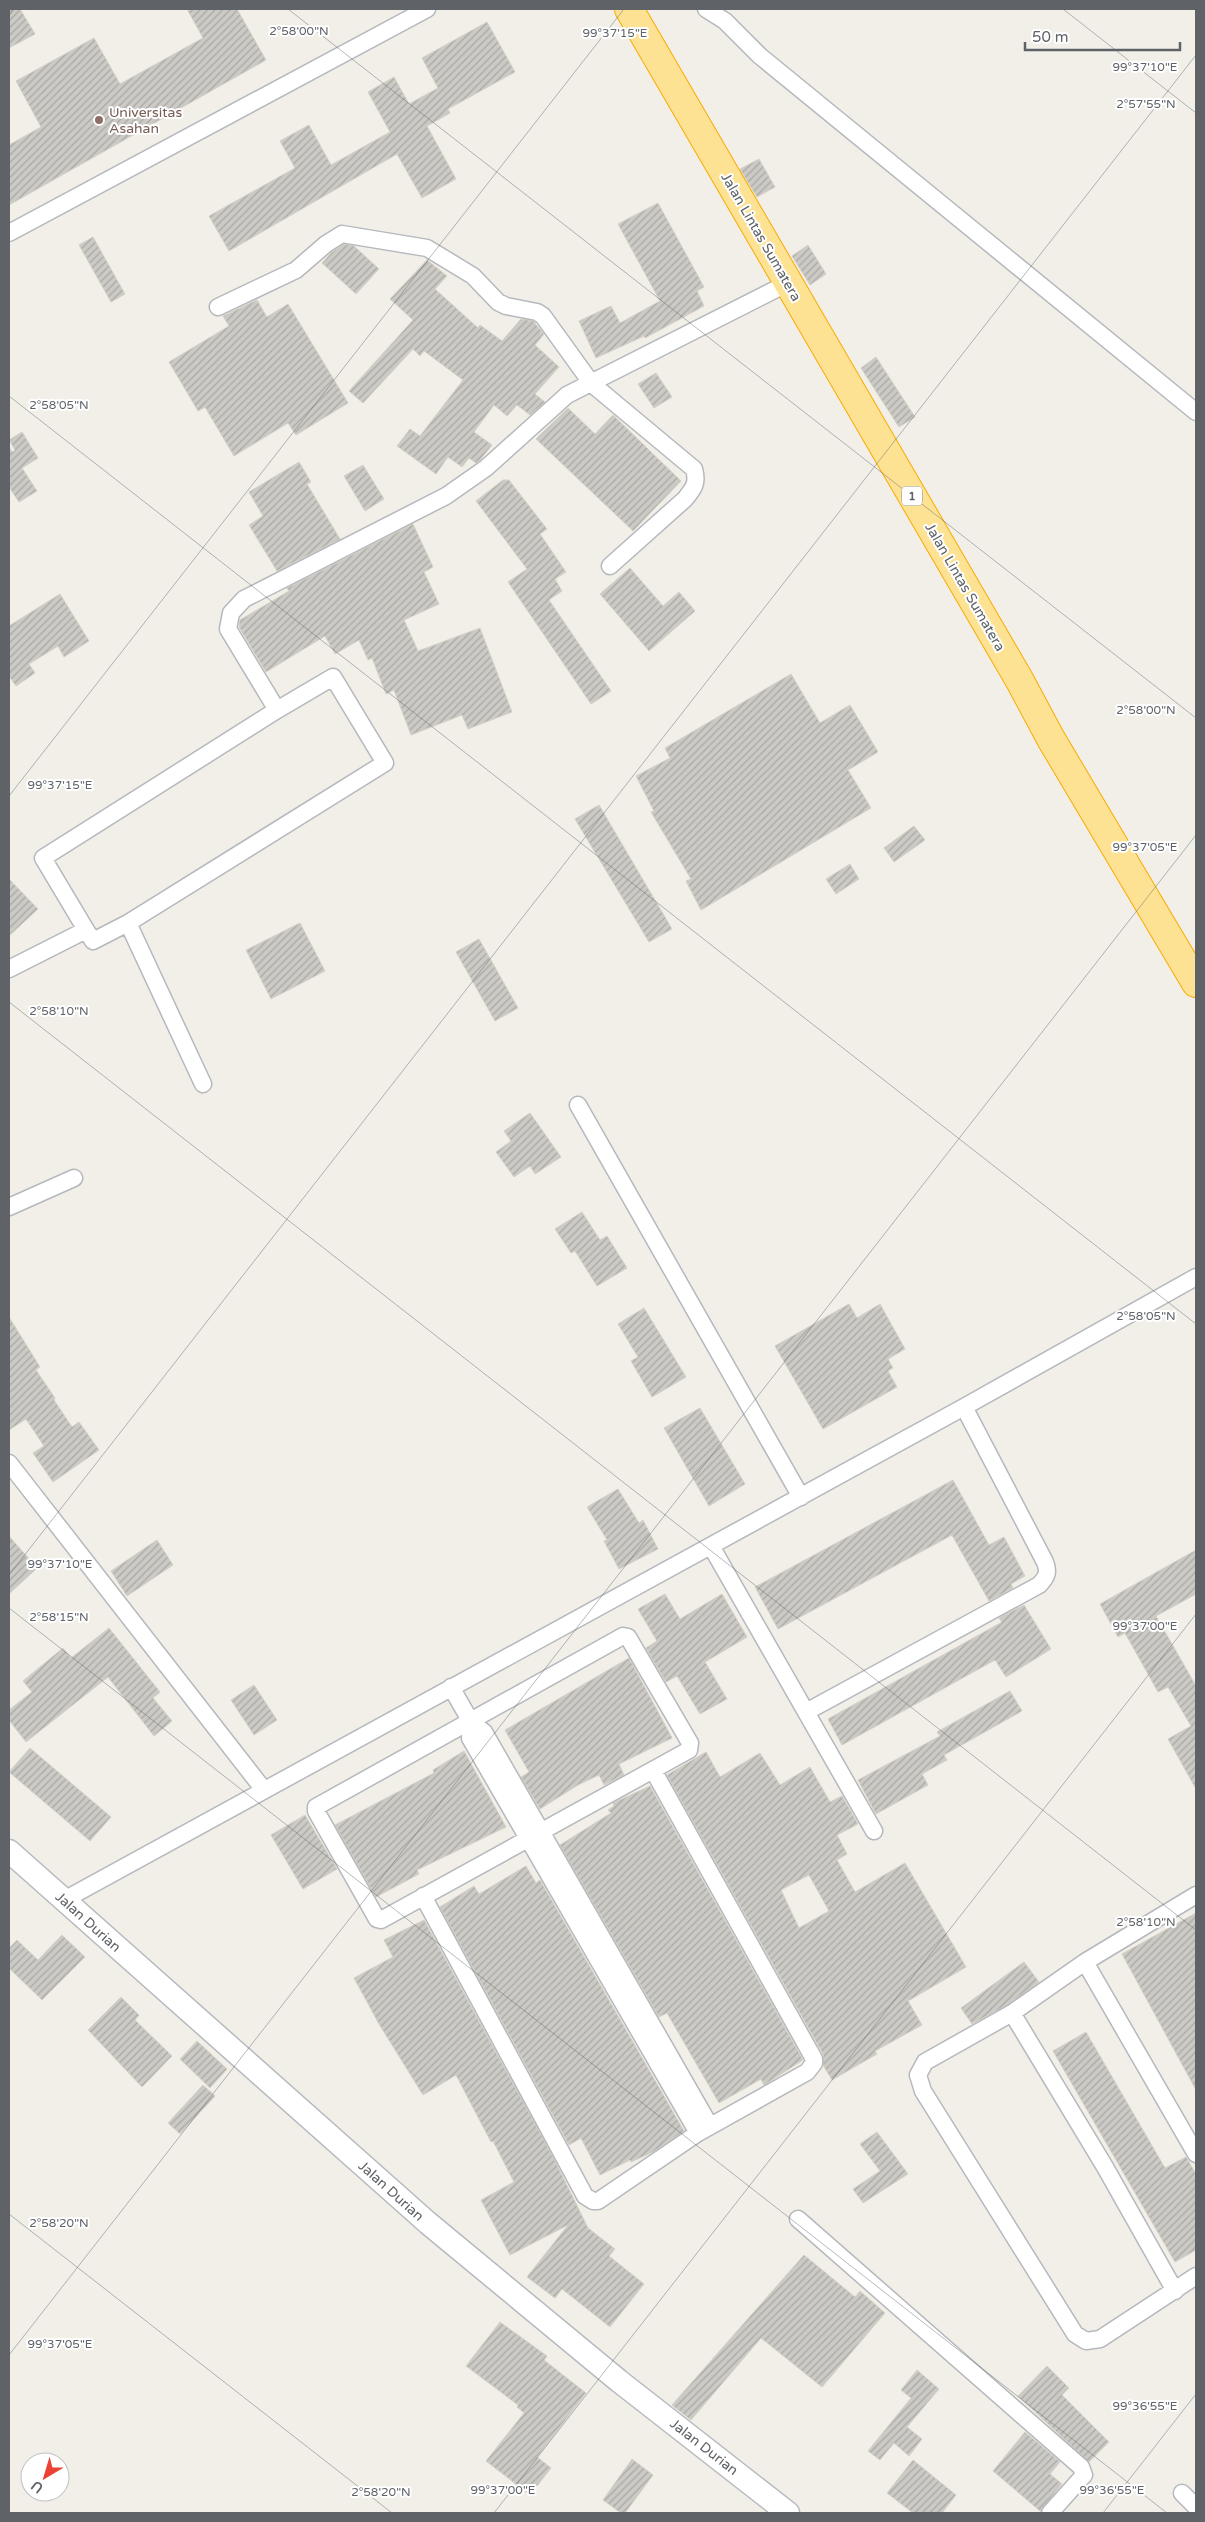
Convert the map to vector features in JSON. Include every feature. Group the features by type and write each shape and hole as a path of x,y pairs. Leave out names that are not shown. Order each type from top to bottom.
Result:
{"highway":[{"name":"Jalan Lintas Sumatera","path":"629,9 1051,739 1196,983"}],"street":[{"path":"9,233 427,9"},
{"path":"706,9 725,21 760,56 1196,412"},
{"path":"218,308 296,270 336,236 352,234 427,248 473,276 498,302 506,306 537,312 543,316 592,384 694,469 695,487 685,500 610,566"},
{"path":"277,710 228,630 231,613 244,599 446,496 486,468 567,395 788,283"},
{"path":"332,677 385,763 128,923 93,940 43,858 277,710 332,677"},
{"path":"128,923 204,1084"},
{"path":"9,969 86,930"},
{"path":"578,1105 801,1497"},
{"path":"9,1207 74,1178"},
{"path":"64,1900 801,1497 1196,1277"},
{"path":"806,1712 1039,1585 1045,1578 1048,1570 1045,1562 964,1407"},
{"path":"9,1462 264,1790"},
{"path":"711,1546 874,1831"},
{"path":"626,1636 657,1684 690,1743 689,1750 686,1753 378,1920 315,1809 318,1805 471,1722 626,1636"},
{"path":"451,1687 471,1722 484,1732 536,1834 704,2130"},
{"path":"423,1896 588,2200 598,2201 704,2130 807,2072 814,2063 814,2058 653,1770"},
{"name":"Jalan Durian","path":"9,1851 428,2224 619,2381 788,2513"},
{"path":"1196,1895 1086,1962 1012,2013 925,2062 918,2075 923,2091 1075,2334 1086,2341 1100,2339 1196,2276"},
{"path":"1086,1962 1196,2154"},
{"path":"1012,2013 1105,2167 1175,2291"},
{"path":"798,2219 1081,2467 1084,2475 1050,2513"},
{"path":"1182,2493 1196,2507"}],"building":[{"path":"9,9 20,9 35,34 9,48"},
{"path":"187,9 237,9 266,60 9,205 9,145 41,127 16,81 94,38 120,84 203,38"},
{"path":"487,22 515,72 448,109 450,113 427,126 456,179 422,198 397,154 229,251 209,216 295,168 280,141 309,125 331,165 390,132 368,92 394,77 409,104 438,88 422,58"},
{"path":"759,159 775,187 757,197 740,169"},
{"path":"658,203 704,287 697,291 704,306 645,338 644,336 596,358 579,321 611,306 620,323 660,301 618,224"},
{"path":"93,237 125,294 111,302 79,245"},
{"path":"344,244 354,246 379,269 356,294 322,263 332,252"},
{"path":"808,245 826,274 810,285 792,256"},
{"path":"427,260 447,276 435,289 478,328 480,325 502,341 521,319 533,321 544,334 535,345 559,367 535,394 545,402 530,415 517,405 507,416 494,405 474,432 492,445 480,460 476,463 469,458 462,467 448,457 436,474 397,446 410,429 420,436 463,380 424,351 420,356 413,349 363,403 349,391 413,320 390,299"},
{"path":"257,300 267,317 288,304 348,403 296,435 288,423 234,456 205,407 198,411 169,362 229,326 223,316"},
{"path":"876,357 915,417 899,427 861,368"},
{"path":"656,373 672,397 654,408 638,384"},
{"path":"568,408 595,434 613,415 681,481 633,531 536,439"},
{"path":"22,432 38,458 22,468 37,491 19,502 9,487 9,447 12,452 15,450 9,440"},
{"path":"299,462 311,482 307,484 340,539 277,571 249,525 263,516 249,492"},
{"path":"363,465 384,499 365,511 344,476"},
{"path":"503,480 509,480 547,529 540,534 566,572 555,579 562,591 549,600 611,691 591,704 508,582 527,569 476,501"},
{"path":"413,524 433,567 424,572 439,604 404,620 418,651 480,628 512,712 468,729 462,715 411,735 394,690 386,694 372,658 368,660 359,640 335,654 325,636 266,672 239,627 240,620 289,591 287,588"},
{"path":"630,568 663,606 679,592 695,611 649,651 600,594"},
{"path":"60,594 89,641 64,657 58,646 29,664 35,673 16,686 9,676 9,626"},
{"path":"791,674 820,723 850,705 878,752 848,770 871,808 701,910 686,881 691,879 651,812 654,811 636,776 670,758 665,748"},
{"path":"599,805 672,929 649,942 575,819"},
{"path":"914,826 925,840 894,862 884,848"},
{"path":"850,864 859,879 836,894 826,879"},
{"path":"9,879 38,909 9,936"},
{"path":"300,923 325,971 271,999 246,950"},
{"path":"479,939 518,1008 495,1021 456,952"},
{"path":"530,1113 561,1157 535,1174 530,1166 514,1177 496,1152 511,1141 504,1131"},
{"path":"582,1212 600,1240 607,1236 627,1268 597,1286 575,1251 571,1253 555,1229"},
{"path":"849,1304 857,1318 880,1304 905,1349 888,1359 893,1368 888,1371 897,1387 823,1429 775,1346"},
{"path":"644,1308 686,1377 652,1397 631,1361 638,1357 618,1324"},
{"path":"9,1317 40,1367 36,1370 72,1427 79,1422 99,1450 53,1482 33,1453 44,1446 26,1419 9,1430"},
{"path":"700,1408 745,1484 709,1506 664,1428"},
{"path":"953,1480 989,1545 1004,1537 1025,1576 1011,1584 1013,1588 989,1601 952,1535 778,1629 755,1587"},
{"path":"618,1489 639,1523 643,1520 658,1549 619,1569 604,1541 607,1540 587,1507"},
{"path":"9,1536 37,1568 9,1594"},
{"path":"157,1540 173,1565 127,1596 111,1571"},
{"path":"1196,1550 1196,1594 1156,1616 1196,1686 1196,1789 1168,1739 1191,1726 1168,1687 1158,1692 1125,1633 1118,1637 1100,1604"},
{"path":"665,1594 680,1619 722,1594 747,1637 705,1662 727,1699 700,1714 677,1676 666,1682 646,1648 657,1641 638,1609"},
{"path":"1024,1605 1051,1649 1006,1677 995,1660 842,1745 828,1719 1002,1622 999,1618"},
{"path":"109,1628 160,1692 153,1698 172,1721 154,1736 108,1677 26,1742 9,1720 9,1710 32,1692 23,1681 63,1648 71,1658"},
{"path":"629,1658 672,1738 619,1764 624,1775 604,1785 599,1775 578,1785 540,1809 521,1777 529,1772 505,1730"},
{"path":"254,1685 277,1720 254,1735 231,1700"},
{"path":"1010,1691 1022,1711 944,1755 947,1760 922,1774 928,1785 876,1814 858,1780 940,1736 937,1732"},
{"path":"30,1748 111,1817 90,1841 9,1772"},
{"path":"464,1751 506,1827 417,1870 419,1874 376,1897 335,1825 434,1773 433,1770"},
{"path":"706,1752 720,1777 760,1753 780,1785 810,1767 830,1802 842,1796 858,1824 837,1835 847,1854 837,1860 855,1892 905,1863 966,1967 908,2001 922,2025 875,2051 877,2054 832,2080 823,2065 823,2054 667,1775","holes":["809,1875 829,1911 799,1928 781,1890"]},
{"path":"650,1786 803,2060 764,2085 761,2079 719,2103 667,2013 659,2017 560,1845 611,1813 608,1810 614,1806 613,1803"},
{"path":"305,1815 337,1869 303,1889 271,1835"},
{"path":"526,1866 536,1883 540,1880 684,2131 653,2152 631,2162 630,2160 600,2175 581,2138 569,2145 440,1907 474,1886 479,1894"},
{"path":"1196,1913 1196,2090 1122,1954"},
{"path":"424,1920 553,2157 588,2228 615,2249 609,2256 644,2284 610,2327 562,2289 555,2298 527,2277 568,2225 510,2255 481,2200 514,2182 456,2075 423,2095 379,2024 354,1978 393,1957 384,1940"},
{"path":"62,1935 85,1957 42,2000 9,1968 9,1948 17,1940 38,1960"},
{"path":"1024,1962 1039,1982 1007,2005 972,2024 961,2008"},
{"path":"121,1997 139,2015 135,2020 172,2056 142,2087 88,2030"},
{"path":"1086,2032 1165,2168 1186,2157 1196,2174 1196,2250 1175,2262 1053,2051"},
{"path":"197,2041 227,2069 210,2088 180,2059"},
{"path":"203,2085 215,2096 180,2134 168,2123"},
{"path":"877,2132 908,2174 863,2203 853,2189 880,2171 860,2144"},
{"path":"804,2255 855,2297 860,2291 885,2313 822,2387 761,2338 691,2420 672,2405"},
{"path":"500,2322 547,2356 544,2360 586,2393 537,2457 551,2468 530,2495 486,2461 524,2413 517,2407 518,2405 466,2366"},
{"path":"1047,2366 1069,2388 1062,2395 1109,2442 1089,2462 1018,2396"},
{"path":"917,2370 939,2389 907,2427 922,2439 909,2456 894,2443 880,2460 868,2451 911,2398 901,2390"},
{"path":"1025,2432 1060,2462 1050,2474 1062,2484 1040,2511 993,2471"},
{"path":"632,2459 653,2475 625,2513 621,2513 603,2500"},
{"path":"913,2460 956,2495 942,2513 913,2513 887,2493"}],"place":[{"name":"Universitas Asahan","path":"99,120"}]}
